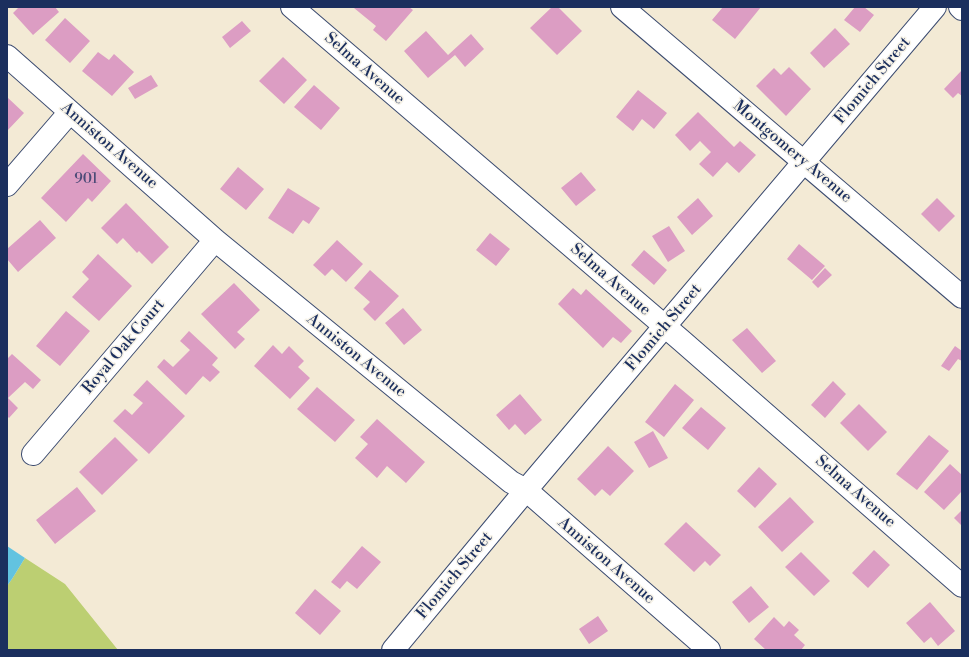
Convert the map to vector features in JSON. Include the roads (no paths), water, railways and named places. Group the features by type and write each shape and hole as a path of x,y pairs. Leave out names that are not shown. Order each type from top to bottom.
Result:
{"street":[{"name":"Selma Avenue","path":"292,7 665,326 962,586"},
{"name":"Montgomery Avenue","path":"622,7 962,297"},
{"name":"Flomich Street","path":"393,650 526,490 936,7"},
{"name":"Anniston Avenue","path":"7,56 215,240 511,482 526,490 708,650"},
{"path":"7,185 70,112"},
{"name":"Royal Oak Court","path":"33,454 215,240"}],"water":[{"path":"7,546 25,558 7,586"}]}
